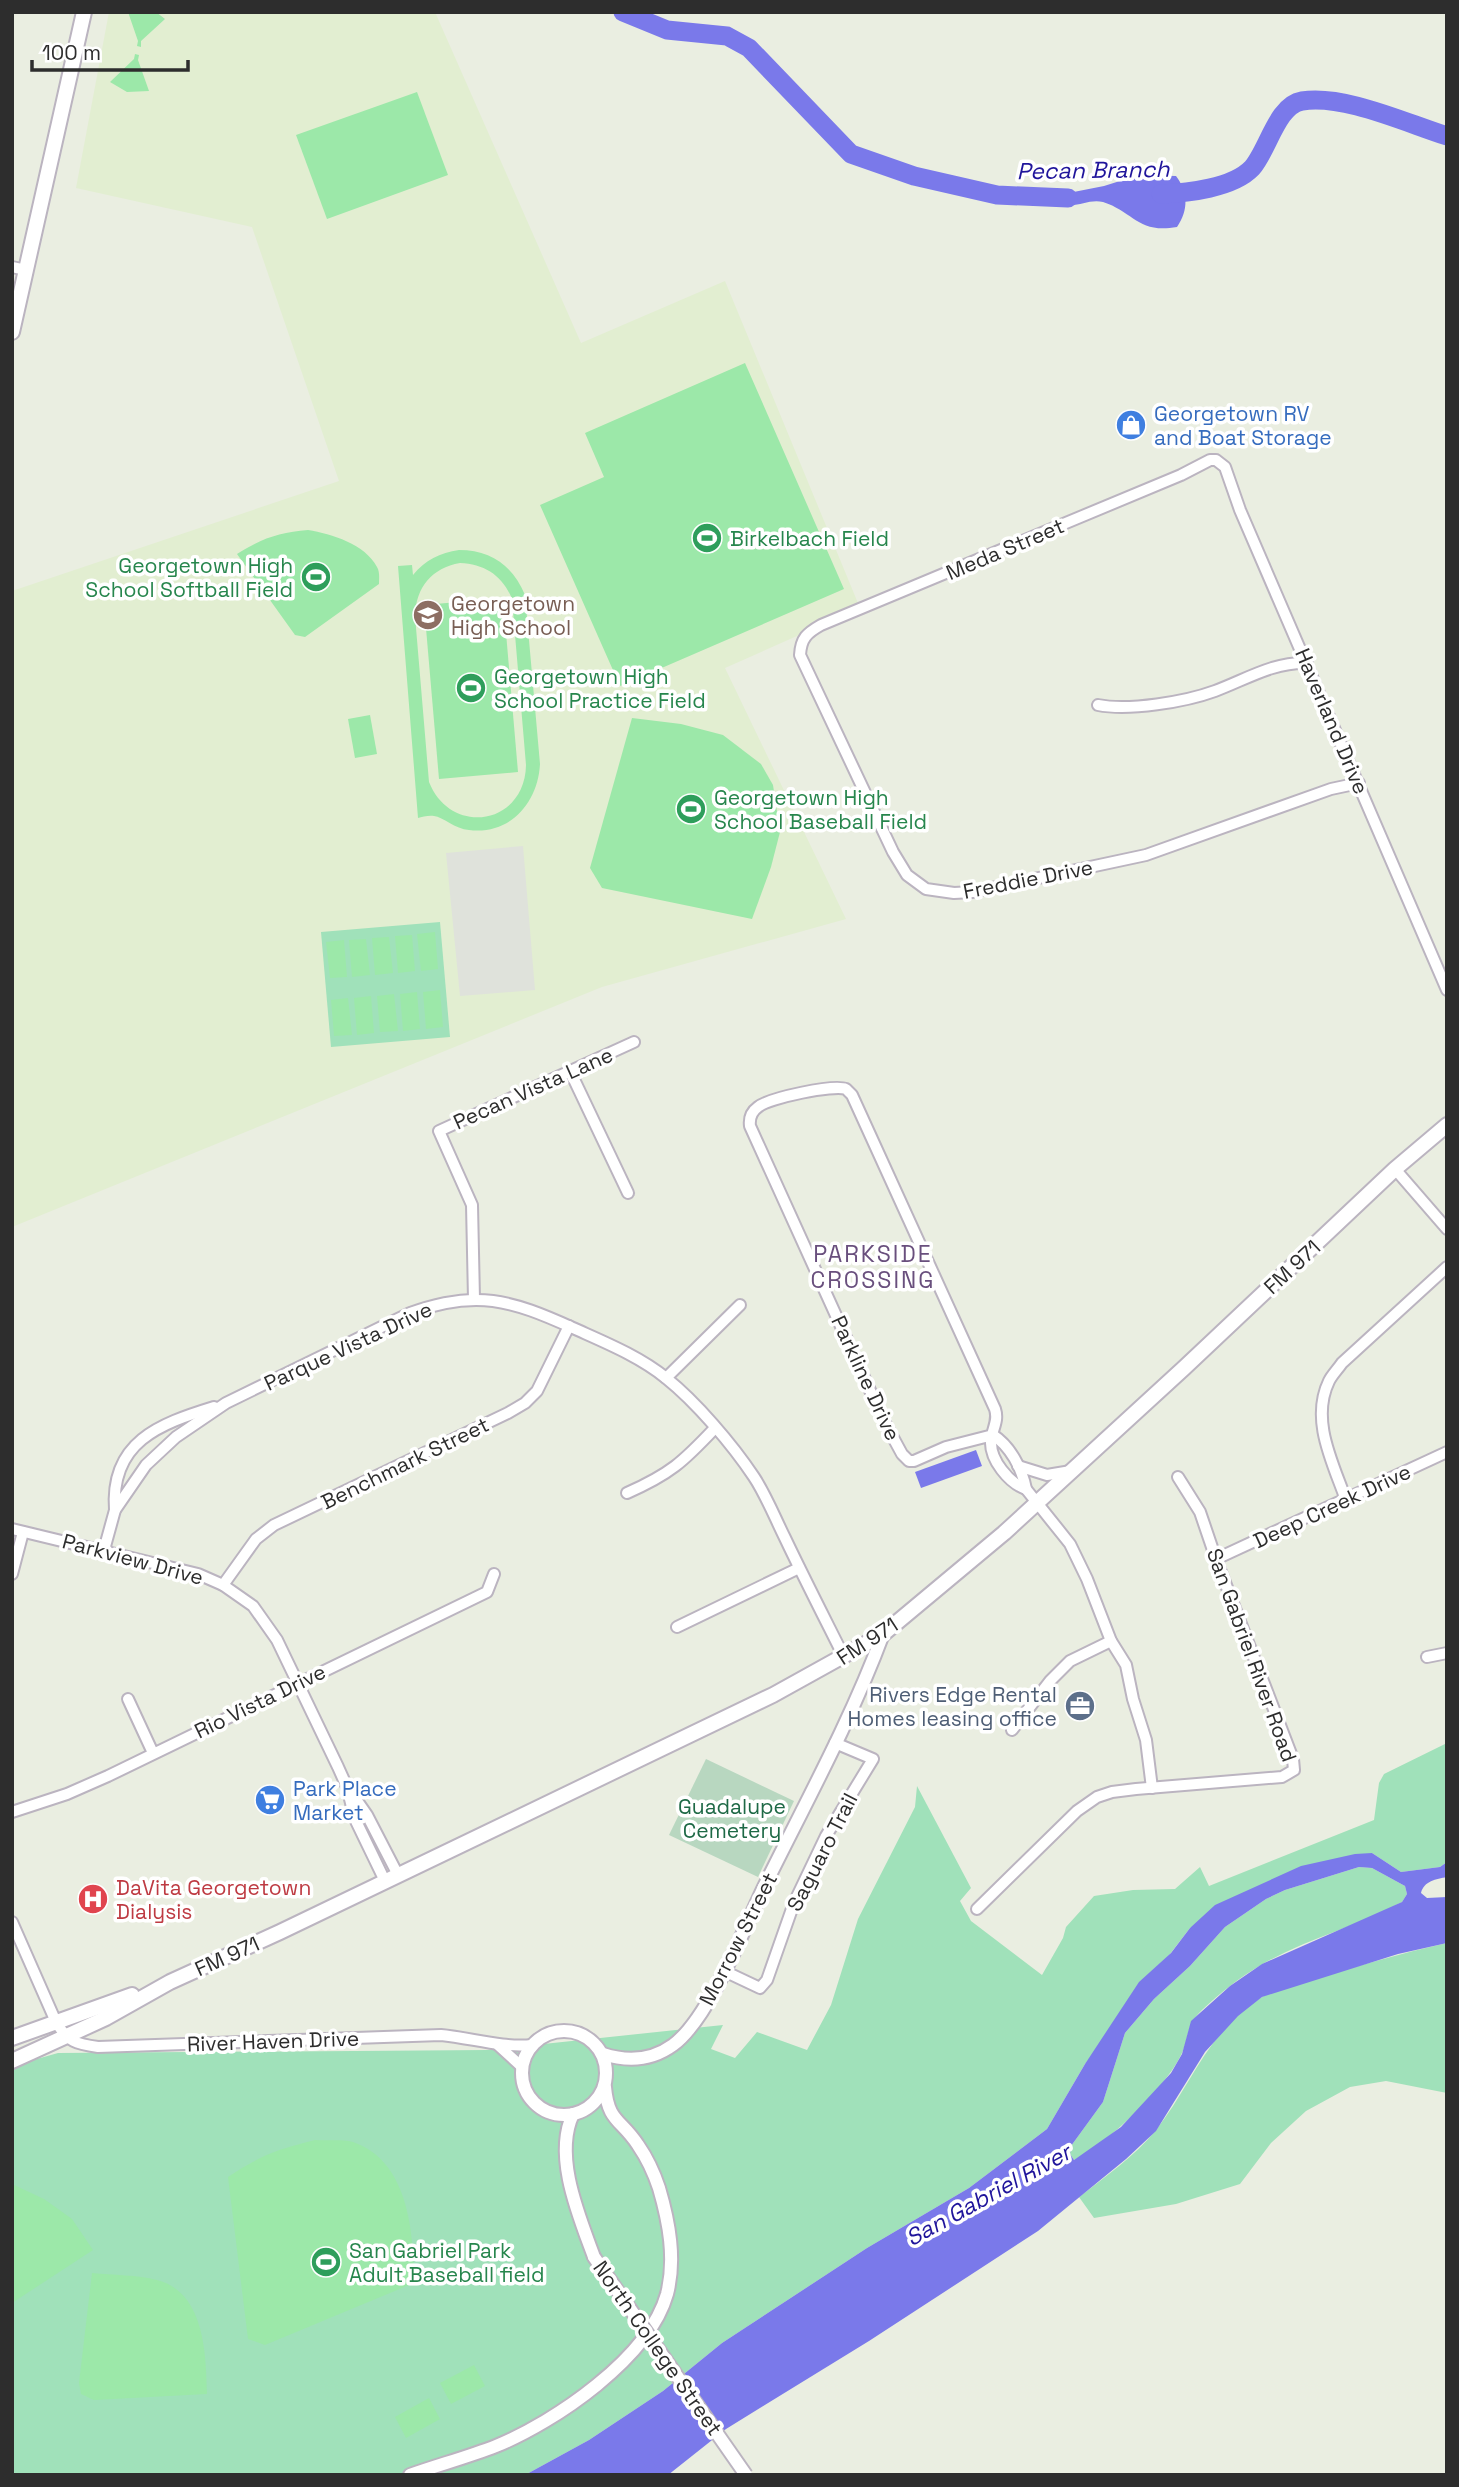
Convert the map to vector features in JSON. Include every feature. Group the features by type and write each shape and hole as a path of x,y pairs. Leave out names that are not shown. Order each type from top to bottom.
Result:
{"main road":[{"path":"12,332 19,269 83,12"},
{"name":"FM 971","path":"12,2061 106,2018 170,1982 774,1695 883,1634 1037,1503 1194,1360 1395,1169 1447,1125"},
{"name":"FM 971","path":"12,2038 170,1982"}],"street":[{"name":"Meda Street","path":"802,639 821,625 1181,475 1210,460"},
{"name":"Haverland Drive","path":"1210,460 1216,460 1225,467 1240,510 1447,990"},
{"name":"Freddie Drive","path":"802,639 800,655 893,852 907,876 937,892 973,892 1146,855 1331,789 1359,783"},
{"path":"1098,705 1118,709 1168,701 1212,692 1278,664 1307,663"},
{"name":"Pecan Vista Lane","path":"474,1299 472,1205 439,1131 635,1042"},
{"path":"570,1071 628,1193"},
{"name":"Parkline Drive","path":"1026,1489 1014,1485 1004,1473 991,1445 993,1435 998,1416 852,1095 846,1089 834,1087 776,1100 756,1108 749,1120 750,1126 883,1419 904,1457 909,1461 920,1460 946,1447 993,1435 1004,1442 1018,1466 1026,1489 1070,1544 1111,1641 1130,1675 1133,1699 1149,1753 1152,1788"},
{"path":"1395,1169 1447,1229"},
{"path":"1346,1500 1322,1424 1322,1402 1329,1381 1342,1363 1447,1268"},
{"name":"Parque Vista Drive","path":"116,1510 114,1491 117,1479 124,1462 143,1437 172,1422 226,1403 410,1313 434,1304 474,1299 495,1301 524,1307 569,1326 638,1359 666,1378 715,1428 755,1479 844,1657"},
{"path":"666,1378 740,1305"},
{"name":"Benchmark Street","path":"223,1585 256,1539 274,1525 525,1403 537,1391 569,1326"},
{"name":"Parque Vista Drive","path":"104,1550 116,1510 146,1465 163,1447 226,1403"},
{"path":"627,1493 669,1473 715,1428"},
{"name":"Deep Creek Drive","path":"1216,1559 1447,1452"},
{"path":"1018,1466 1047,1475 1071,1471"},
{"name":"San Gabriel River Road","path":"977,1909 1077,1811 1097,1797 1112,1792 1273,1779 1294,1770 1293,1759 1200,1511 1178,1477"},
{"path":"12,1574 18,1530"},
{"name":"Parkview Drive","path":"18,1530 173,1566 223,1585 253,1606 286,1656 347,1787 355,1819 391,1878"},
{"path":"677,1626 799,1568"},
{"name":"Rio Vista Drive","path":"12,1812 67,1794 487,1592 494,1574"},
{"name":"Morrow Street","path":"603,2054 631,2060 646,2059 673,2046 694,2026 724,1971 835,1743 883,1634"},
{"path":"1012,1730 1050,1681 1070,1661 1111,1641"},
{"path":"1427,1657 1447,1653"},
{"path":"128,1699 153,1754"},
{"name":"Saguaro Trail","path":"724,1971 760,1988 767,1980 799,1893 826,1836 873,1759 835,1743"},
{"path":"12,1922 65,2037"},
{"path":"410,2475 496,2446 557,2415 584,2395 636,2348 658,2314 668,2287 672,2257 659,2188 650,2164 637,2143 610,2112 606,2083 607,2066 603,2054 593,2041 578,2032 561,2030 545,2035 532,2045 525,2055 522,2067 523,2082 528,2096 539,2107 552,2114 573,2115 587,2109 598,2099 606,2083"},
{"name":"River Haven Drive","path":"65,2037 80,2044 98,2047 441,2035 479,2039 498,2045 532,2045"},
{"name":"River Haven Drive","path":"498,2045 522,2067"},
{"name":"Morrow Street","path":"606,2083 631,2060"},
{"path":"587,2109 610,2112"},
{"name":"North College Street","path":"552,2114 566,2135"},
{"name":"North College Street","path":"573,2115 566,2135 571,2186 576,2209 594,2257 746,2475"}],"shaded area":[{"name":"Georgetown High School","path":"109,12 435,12 581,343 725,281 860,608 725,668 846,919 602,987 12,1227 12,591 339,481 252,227 76,188"},
{"path":"523,846 535,990 460,996 446,853"}],"green space":[{"path":"128,12 156,12 165,19 141,41 141,47 137,46 138,41"},
{"path":"135,54 139,55 138,60 149,91 127,92 110,82 134,59"},
{"path":"417,92 448,175 327,219 296,135"},
{"path":"745,363 844,589 620,686 540,505 604,477 585,433"},
{"name":"Georgetown High School Softball Field","path":"308,530 337,537 365,552 378,569 379,584 305,637 295,635 237,554 271,537"},
{"path":"459,550 481,553 500,562 514,576 525,595 540,764 538,778 534,791 519,814 509,822 484,830 464,829 434,816 418,818 398,566 412,565 413,575 439,555","holes":["460,563 492,573 504,584 512,599 526,765 522,785 514,801 501,811 485,817 469,817 453,811 439,800 429,782 415,616 419,596 427,580 441,569"]},
{"name":"Georgetown High School Practice Field","path":"503,598 518,772 439,779 424,605"},
{"path":"370,715 377,754 355,758 348,719"},
{"name":"Georgetown High School Baseball Field","path":"632,718 681,724 723,735 761,764 773,785 780,832 771,867 752,919 602,888 590,868"},
{"path":"440,922 450,1037 331,1047 321,932"},
{"path":"435,932 438,969 421,971 417,934"},
{"path":"412,935 415,971 398,973 395,936"},
{"path":"389,937 393,973 375,975 372,938"},
{"path":"366,939 370,975 352,977 349,940"},
{"path":"344,940 347,977 330,978 326,942"},
{"path":"440,990 443,1027 426,1029 423,992"},
{"path":"417,992 420,1029 403,1031 400,994"},
{"path":"394,994 398,1031 380,1032 377,996"},
{"path":"371,996 374,1033 357,1035 354,998"},
{"path":"348,998 352,1035 334,1036 331,1000"},
{"path":"1447,1743 1447,1862 1440,1867 1401,1872 1372,1853 1190,1928 1085,2064 1047,2129 969,2188 867,2248 722,2343 663,2391 589,2440 525,2475 12,2475 12,2066 58,2053 487,2050 723,2025 711,2049 735,2058 757,2032 807,2050 831,2005 858,1919 915,1807 917,1786 971,1888 960,1901 971,1921 1042,1975 1063,1938 1066,1927 1094,1896 1133,1890 1175,1889 1200,1867 1209,1886 1374,1820 1379,1783 1384,1774"},
{"name":"Guadalupe Cemetery","path":"706,1759 794,1801 758,1877 669,1835"},
{"path":"1359,1867 1372,1868 1405,1886 1407,1894 1402,1902 1278,1956 1230,1986 1196,2016 1180,2057 1148,2100 1118,2129 1074,2160 1070,2154 1071,2146 1103,2102 1125,2033 1154,1999 1190,1966 1225,1927 1266,1899 1285,1890"},
{"path":"1447,1943 1447,2093 1386,2081 1350,2087 1306,2111 1271,2143 1240,2184 1176,2204 1094,2218 1079,2197 1148,2140 1215,2041 1228,2024 1244,2010 1262,1997 1289,1986"},
{"name":"San Gabriel Park Adult Baseball field","path":"315,2140 353,2142 372,2152 386,2165 405,2201 412,2243 414,2283 265,2345 248,2339 228,2177 269,2154"},
{"path":"12,2184 44,2199 72,2219 93,2250 12,2303"},
{"path":"92,2273 157,2280 173,2287 185,2297 200,2327 206,2361 207,2394 94,2400 81,2394 79,2383"},
{"path":"474,2365 485,2386 451,2404 440,2383"},
{"path":"429,2398 440,2419 406,2438 395,2417"}],"water":[{"path":"1139,175 1176,176 1186,201 1184,214 1177,227 1145,225 1103,202 1066,205 1033,200 1104,186"},
{"path":"976,1450 982,1466 921,1488 915,1472"},
{"name":"San Gabriel River","path":"1372,1853 1401,1872 1440,1867 1447,1862 1447,1877 1428,1883 1421,1893 1427,1898 1447,1897 1447,1943 1398,1954 1262,1997 1238,2016 1205,2052 1156,2131 1038,2231 869,2341 726,2429 668,2475 525,2475 589,2440 663,2391 722,2343 867,2248 969,2188 1047,2129 1085,2064 1139,1982 1171,1953 1190,1928 1215,1905 1301,1866","holes":["1359,1867 1372,1868 1405,1886 1407,1894 1402,1902 1262,1964 1230,1986 1191,2021 1182,2054 1171,2073 1121,2127 1074,2160 1070,2154 1071,2146 1103,2102 1125,2033 1154,1999 1190,1966 1225,1927 1266,1899 1285,1890"]}],"waterway":[{"name":"Pecan Branch","path":"623,12 667,30 727,36 749,48 851,154 914,176 997,195 1068,198"},
{"name":"Pecan Branch","path":"1161,194 1210,188 1244,175 1258,160 1279,119 1293,104 1302,101 1318,100 1355,106 1447,136"}],"place":[{"name":"Georgetown RV and Boat Storage","path":"1131,425"},
{"name":"Birkelbach Field","path":"707,538"},
{"name":"Georgetown High School Softball Field","path":"316,577"},
{"name":"Georgetown High School","path":"428,615"},
{"name":"Georgetown High School Practice Field","path":"471,688"},
{"name":"Georgetown High School Baseball Field","path":"691,809"},
{"name":"Rivers Edge Rental Homes leasing office","path":"1080,1706"},
{"name":"Park Place Market","path":"270,1800"},
{"name":"DaVita Georgetown Dialysis","path":"93,1899"},
{"name":"San Gabriel Park Adult Baseball field","path":"326,2262"}],"district":[{"name":"PARKSIDE CROSSING","path":"873,1267"}]}
